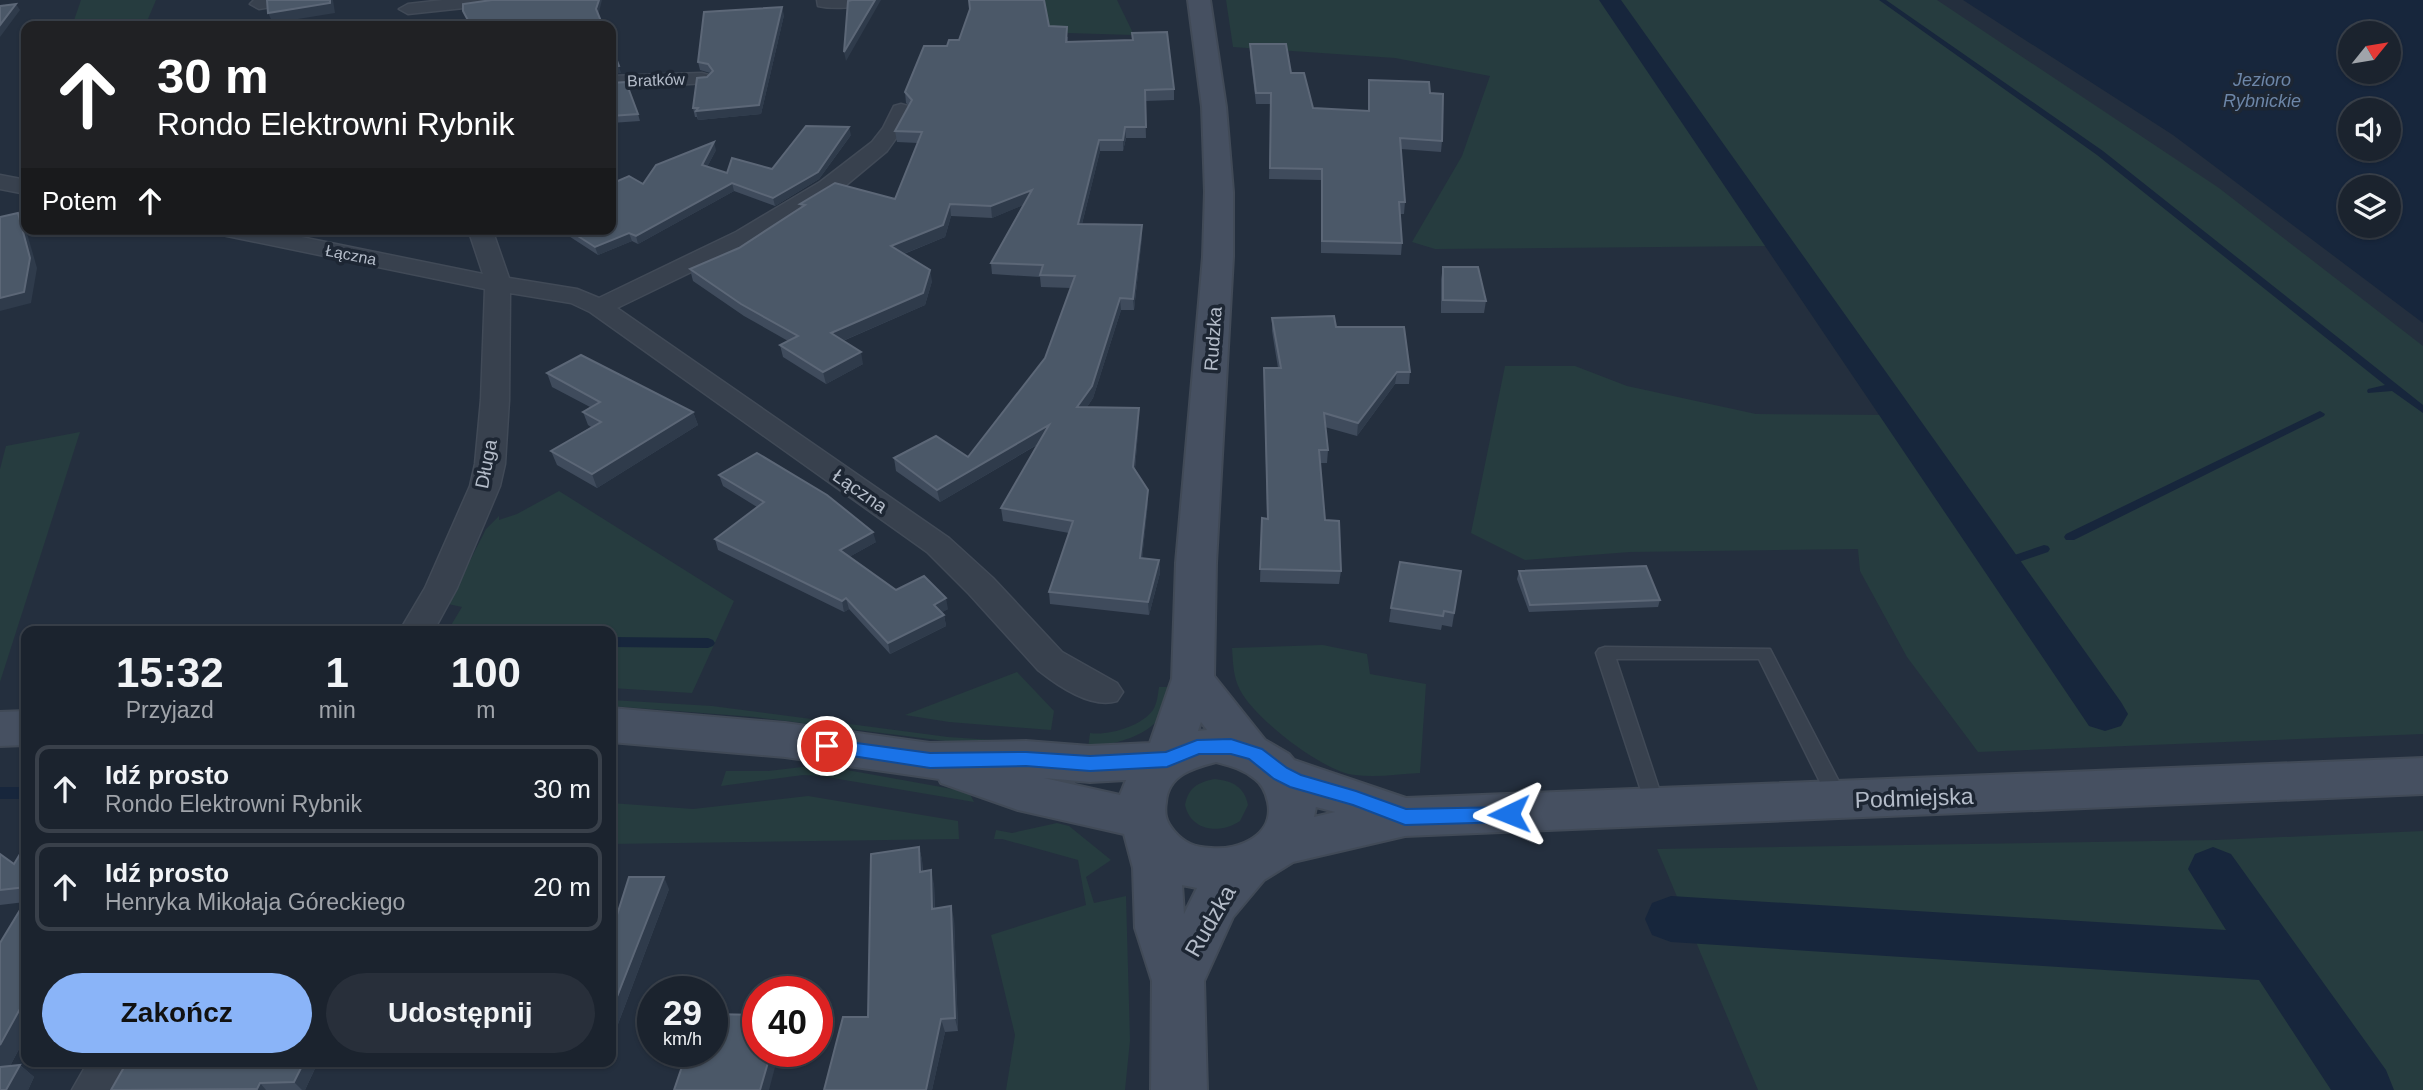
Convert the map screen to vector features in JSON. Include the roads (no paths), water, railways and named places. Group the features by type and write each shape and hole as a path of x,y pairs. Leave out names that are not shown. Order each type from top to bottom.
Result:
{"main road":[{"name":"Rudzka","path":"1167,760 1193,679 1196,563 1215,323 1219,216 1213,97 1199,0"},
{"path":"930,761 1146,830 1172,858 1201,869 1224,870 1262,856 1287,832 1293,810 1290,791 1193,679"},
{"path":"616,725 785,740 930,761 1026,759 1090,764 1167,760"},
{"path":"0,729 21,728"},
{"path":"1146,830 1143,788 1151,774 1167,760 1186,750 1202,746 1231,746 1264,762"},
{"name":"Podmiejska","path":"1264,762 1319,790 1356,799 1405,817"},
{"name":"Podmiejska","path":"1262,856 1305,838 1405,817 1656,809 2423,776"},
{"name":"Rudzka","path":"1146,830 1157,868 1160,928 1178,981 1179,1090"},
{"name":"Rudzka","path":"1178,981 1215,902 1262,856"}],"street":[{"path":"259,4 283,0"},
{"path":"413,21 406,4 492,0"},
{"path":"824,2 862,0"},
{"name":"Bratków","path":"616,82 702,79"},
{"path":"599,307 710,256 789,213 841,178 880,146 893,129 901,110"},
{"path":"0,182 21,186"},
{"name":"Łączna","path":"256,235 464,278 498,281 577,297 599,307 938,545 981,586 1050,661 1105,692"},
{"path":"482,235 498,281"},
{"name":"Długa","path":"419,626 441,589 485,486 490,464 495,400 498,281"},
{"path":"95,1090 111,1067"}],"lane":[{"path":"1656,809 1605,653 1764,653 1839,801"}],"water":[{"name":"Jezioro Rybnickie","path":"1963,0 2423,0 2423,323 2173,135"}],"waterway":[{"path":"1610,0 2105,714"},
{"path":"1882,0 2100,153 2423,410"},
{"path":"2372,391 2394,387"},
{"path":"2070,537 2320,414"},
{"path":"2001,564 2044,549"},
{"path":"616,642 708,643"},
{"path":"0,793 21,793"},
{"path":"2213,869 2274,957"},
{"path":"1671,919 2274,957"},
{"path":"2274,957 2365,1090"}]}
